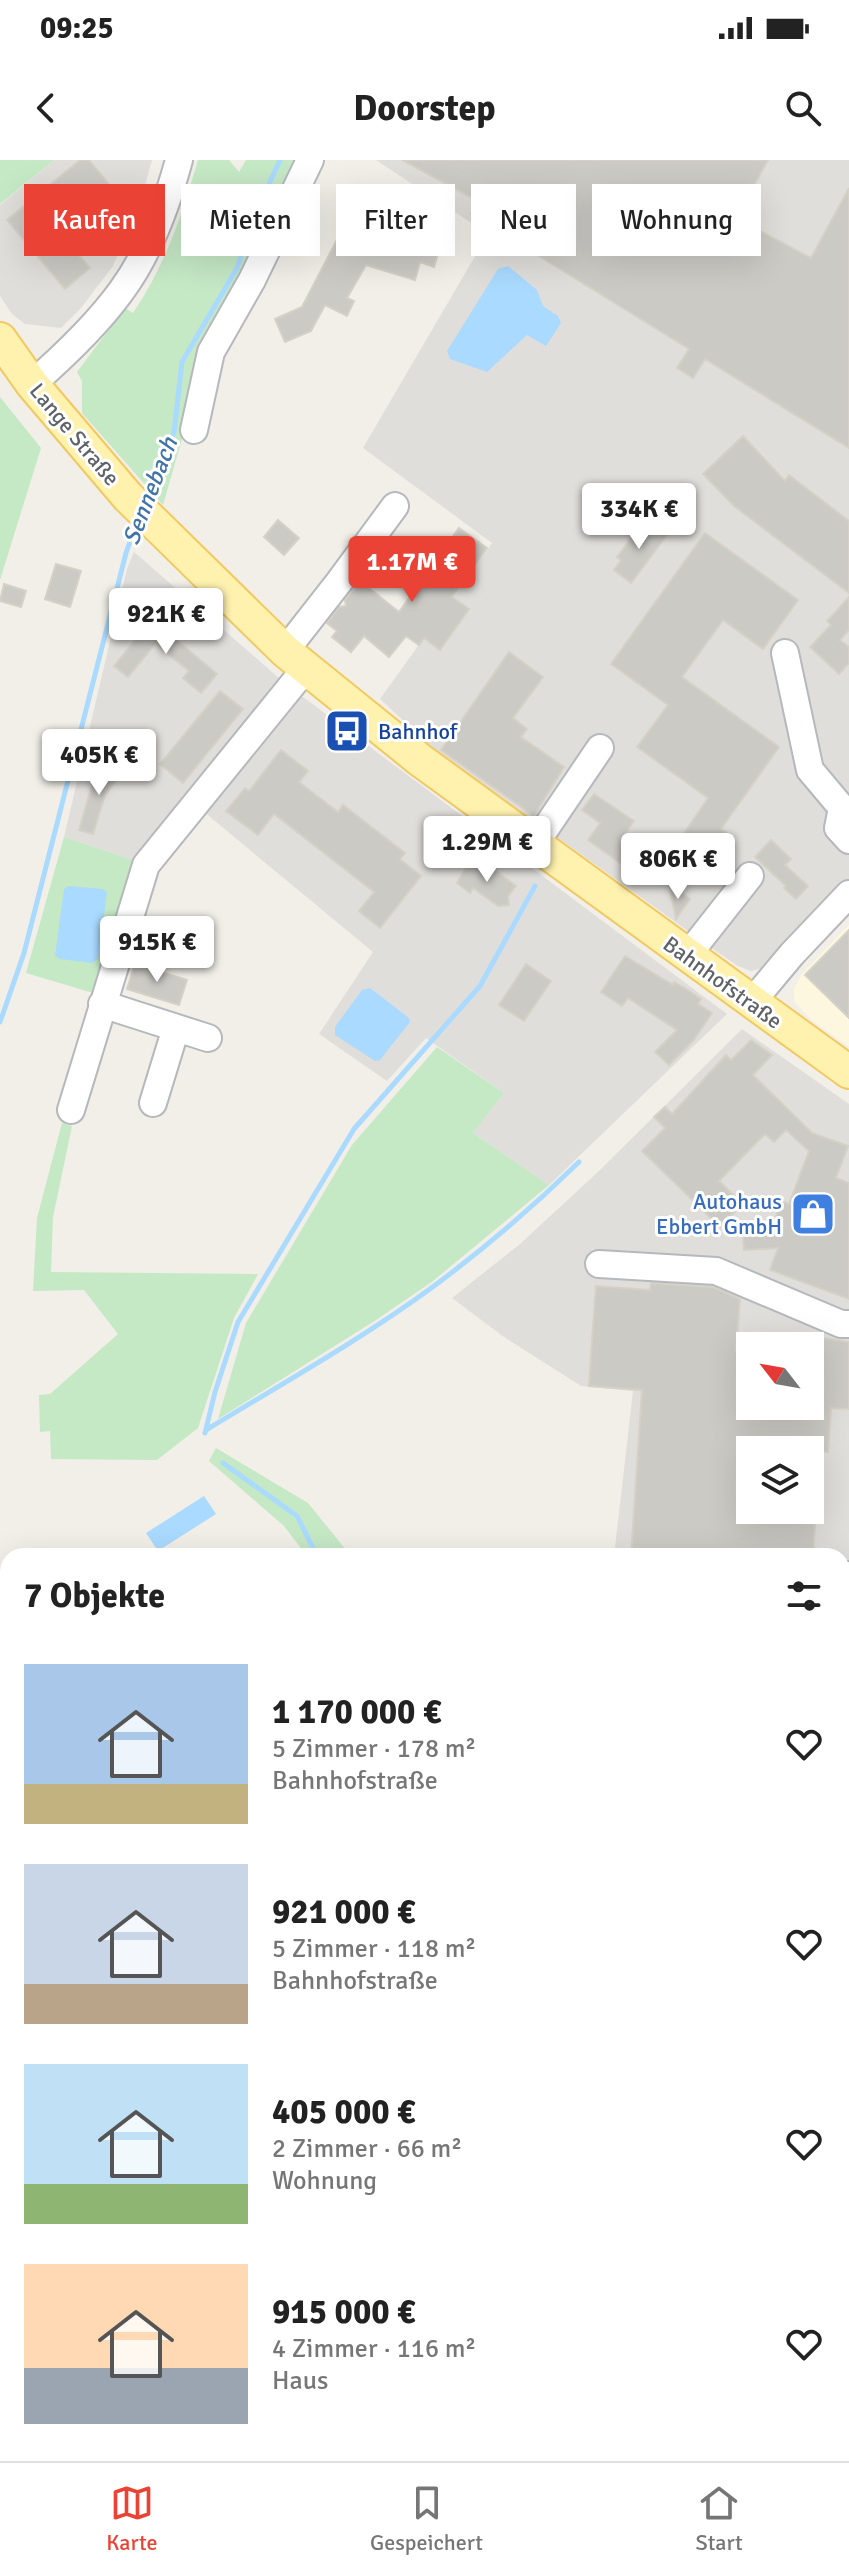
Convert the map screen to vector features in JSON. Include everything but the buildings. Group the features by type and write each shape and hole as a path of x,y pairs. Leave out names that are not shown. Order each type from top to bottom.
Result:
{"main road":[{"name":"Lange Straße","path":"0,339 32,384 128,497 224,592"},
{"name":"Bahnhofstraße","path":"224,592 296,660 420,760 849,1072"}],"street":[{"path":"32,384 63,356 122,290 148,243 169,195 179,160"},
{"path":"194,430 211,352 252,280 310,160"},
{"path":"71,1110 146,865 296,660 339,582 395,506"},
{"path":"785,653 810,770 842,808 838,828 849,840"},
{"path":"535,844 600,748"},
{"path":"687,956 750,876"},
{"path":"751,1003 849,894"},
{"path":"102,1004 208,1038"},
{"path":"153,1103 176,1028"},
{"path":"599,1264 716,1271 841,1324 849,1324"}],"shaded area":[{"path":"54,160 152,160 145,184 25,184"},
{"path":"376,160 849,160 849,879 766,967 751,971 716,951 434,749 380,699 492,543 363,448 475,256 576,256 576,184 471,184 471,223 455,212 455,184 412,184"},
{"path":"24,185 24,256 117,256 81,308 61,328 25,324 12,314 0,296 0,205"},
{"path":"134,552 287,685 727,1014 549,1185 473,1133 504,1093 426,1038 387,1081 319,1034 373,952 192,802 142,863 64,837 127,569"},
{"path":"849,925 849,1047 813,1021 794,1002 794,989 801,975"},
{"path":"742,1029 849,1104 849,1548 615,1548 633,1391 581,1386 504,1337 452,1298 520,1244 599,1171"}],"green space":[{"path":"0,160 54,160 24,184 0,204"},
{"path":"198,160 229,160 239,172 246,160 297,160 287,184 191,184"},
{"path":"181,214 181,256 257,256 184,432 163,505 82,413 82,381 77,372 125,308 133,313 172,240"},
{"path":"0,397 41,448 0,580"},
{"path":"64,837 142,863 100,995 26,973"},
{"path":"437,1047 504,1093 473,1133 549,1185 433,1281 218,1419 246,1323 352,1145"},
{"path":"62,1123 72,1126 53,1217 51,1272 258,1274 234,1318 198,1428 157,1460 51,1459 50,1431 40,1432 39,1395 50,1394 118,1334 84,1290 33,1291 37,1218"},
{"path":"216,1448 308,1503 345,1548 301,1548 284,1526 209,1461"}],"water":[{"path":"508,266 537,290 543,306 558,316 561,323 546,346 527,335 487,372 450,359 447,351 498,269"},
{"path":"68,886 107,892 98,959 92,963 55,956 64,889"},
{"path":"370,988 409,1018 410,1022 380,1060 375,1061 335,1035 335,1027 362,990"},
{"path":"204,1496 216,1514 163,1548 156,1548 146,1533"}],"waterway":[{"name":"Sennebach","path":"146,497 174,432 182,362 237,268 254,217 280,160"},
{"name":"Sennebach","path":"0,1022 24,953 126,553 137,522"},
{"path":"205,1433 238,1322 354,1129 480,986 535,886"},
{"path":"206,1430 351,1342 434,1286 509,1226 579,1162"},
{"path":"223,1463 297,1516 313,1548"}],"place":[{"name":"Bahnhof","path":"347,731"},
{"name":"Autohaus Ebbert GmbH","path":"813,1214"}]}
